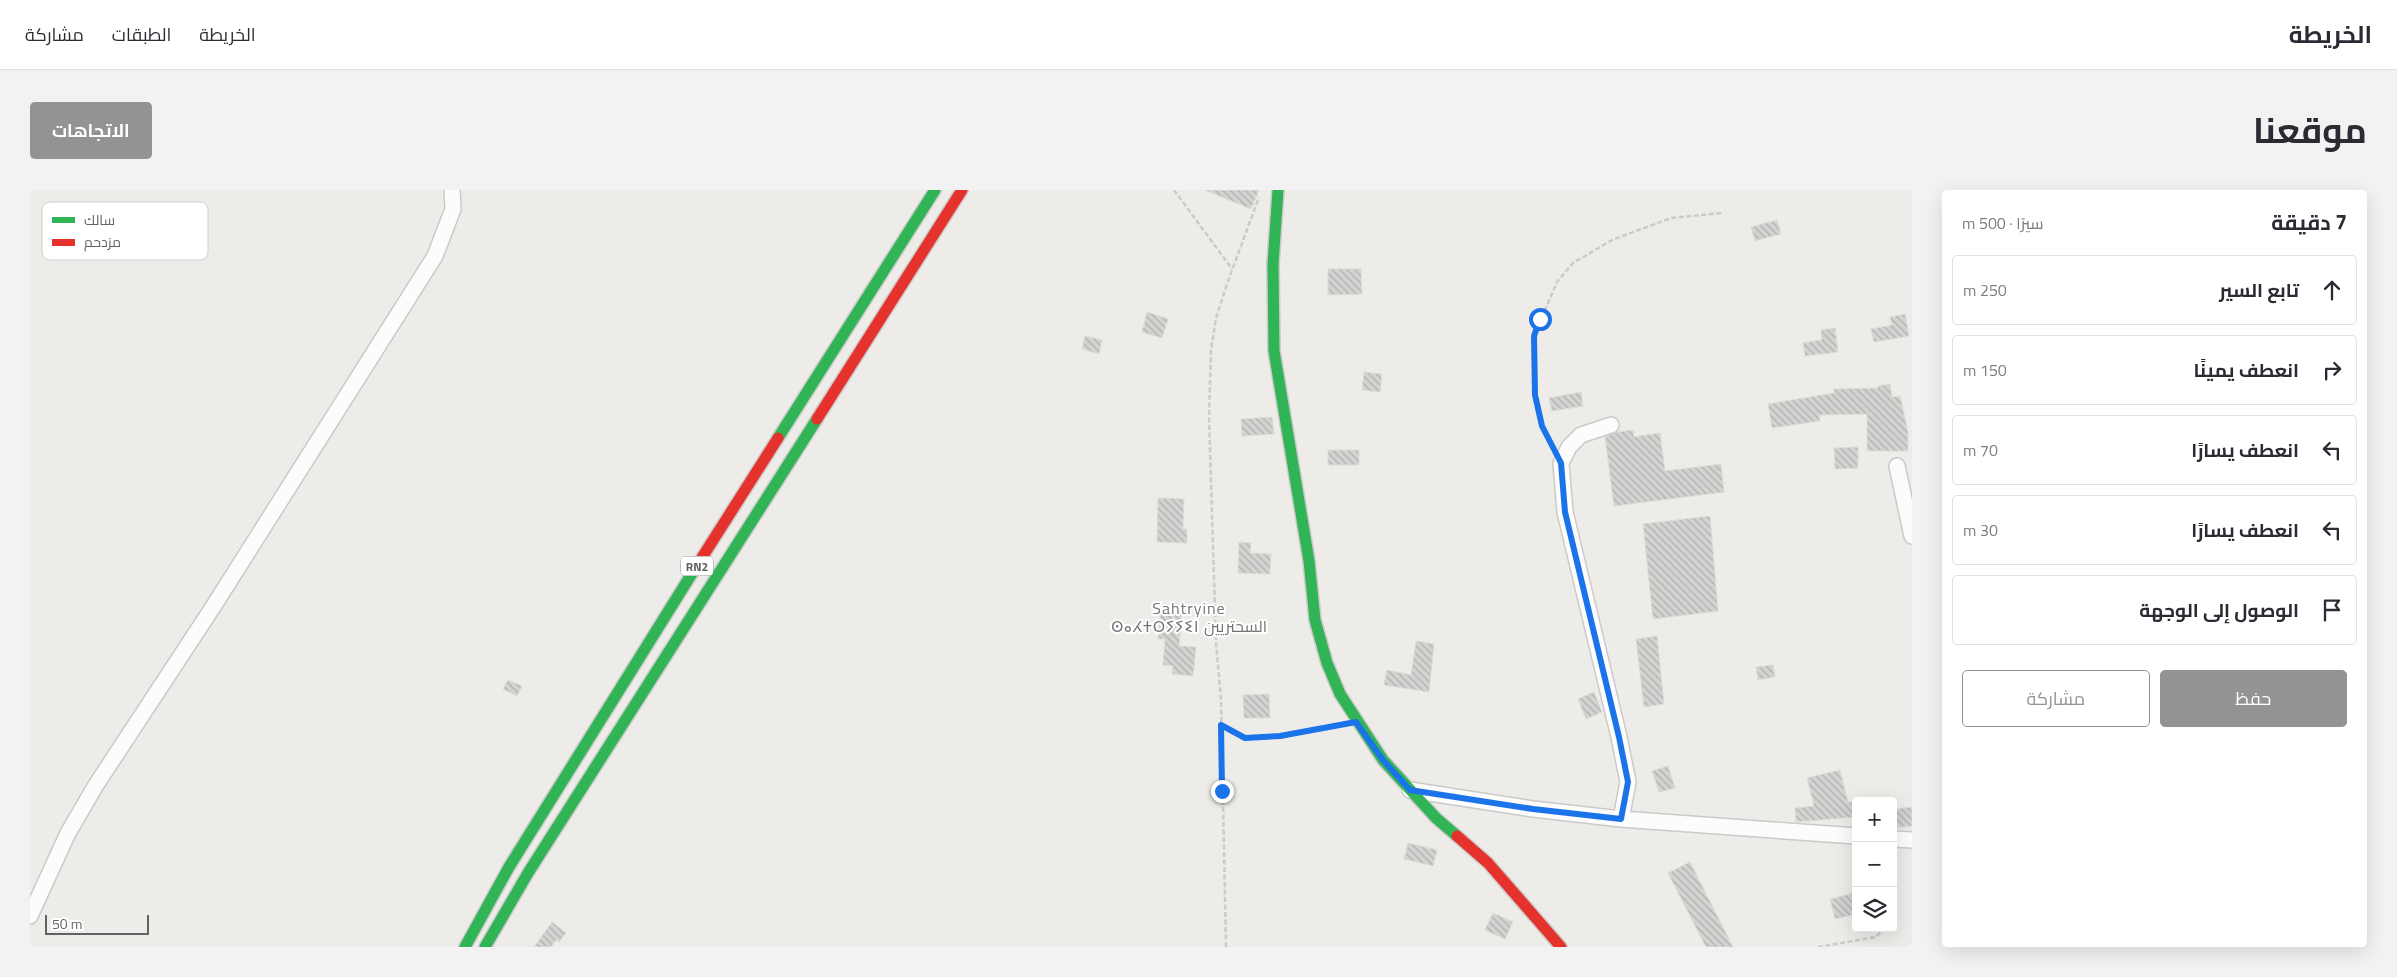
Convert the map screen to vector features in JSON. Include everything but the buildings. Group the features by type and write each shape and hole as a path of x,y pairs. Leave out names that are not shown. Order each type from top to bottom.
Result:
{"main road":[{"name":"RN2","path":"465,947 509,867 614,697 935,190"},
{"name":"RN2","path":"485,947 528,873 962,190"},
{"path":"1278,190 1273,264 1274,351 1293,475 1309,561 1315,620 1327,663 1340,694 1356,722 1383,760 1436,818 1488,863 1561,947"}],"street":[{"path":"30,916 68,833 96,785 213,607 435,256 453,209 452,190"},
{"path":"1611,425 1580,435 1568,447 1561,463 1565,512 1628,782 1621,819"},
{"path":"1897,466 1912,536"},
{"path":"1410,790 1533,809 1621,819 1852,836"},
{"path":"1897,839 1912,840"}],"path":[{"path":"1174,190 1232,269"},
{"path":"1226,947 1221,725 1209,417 1211,350 1216,318 1232,269 1263,190"},
{"path":"1561,463 1542,426 1535,395 1534,336 1557,282 1573,263 1612,240 1671,218 1722,213"},
{"path":"1221,725 1245,738 1280,736 1356,722"},
{"path":"1818,947 1876,937 1881,932"}],"traffic: fast":[{"path":"778,438 935,190"},
{"path":"1278,190 1273,264 1274,351 1309,561 1315,620 1327,663 1340,694 1383,760 1436,818 1457,836"},
{"path":"485,947 528,873 817,419"},
{"path":"465,947 509,867 696,567"}],"traffic: jam":[{"path":"817,419 962,190"},
{"path":"696,567 778,438"},
{"path":"1457,836 1488,863 1561,947"}],"district":[{"name":"Sahtryine ⵙⴰⵃⵜⵔⵢⵢⵉⵏ السحتريين","path":"1189,617"}],"route":[{"path":"1222,791 1221,725 1245,738 1280,736 1356,722 1371,745 1410,790 1533,809 1621,819 1628,782 1619,737 1565,512 1561,463 1542,426 1535,395 1534,336 1540,319"}]}
